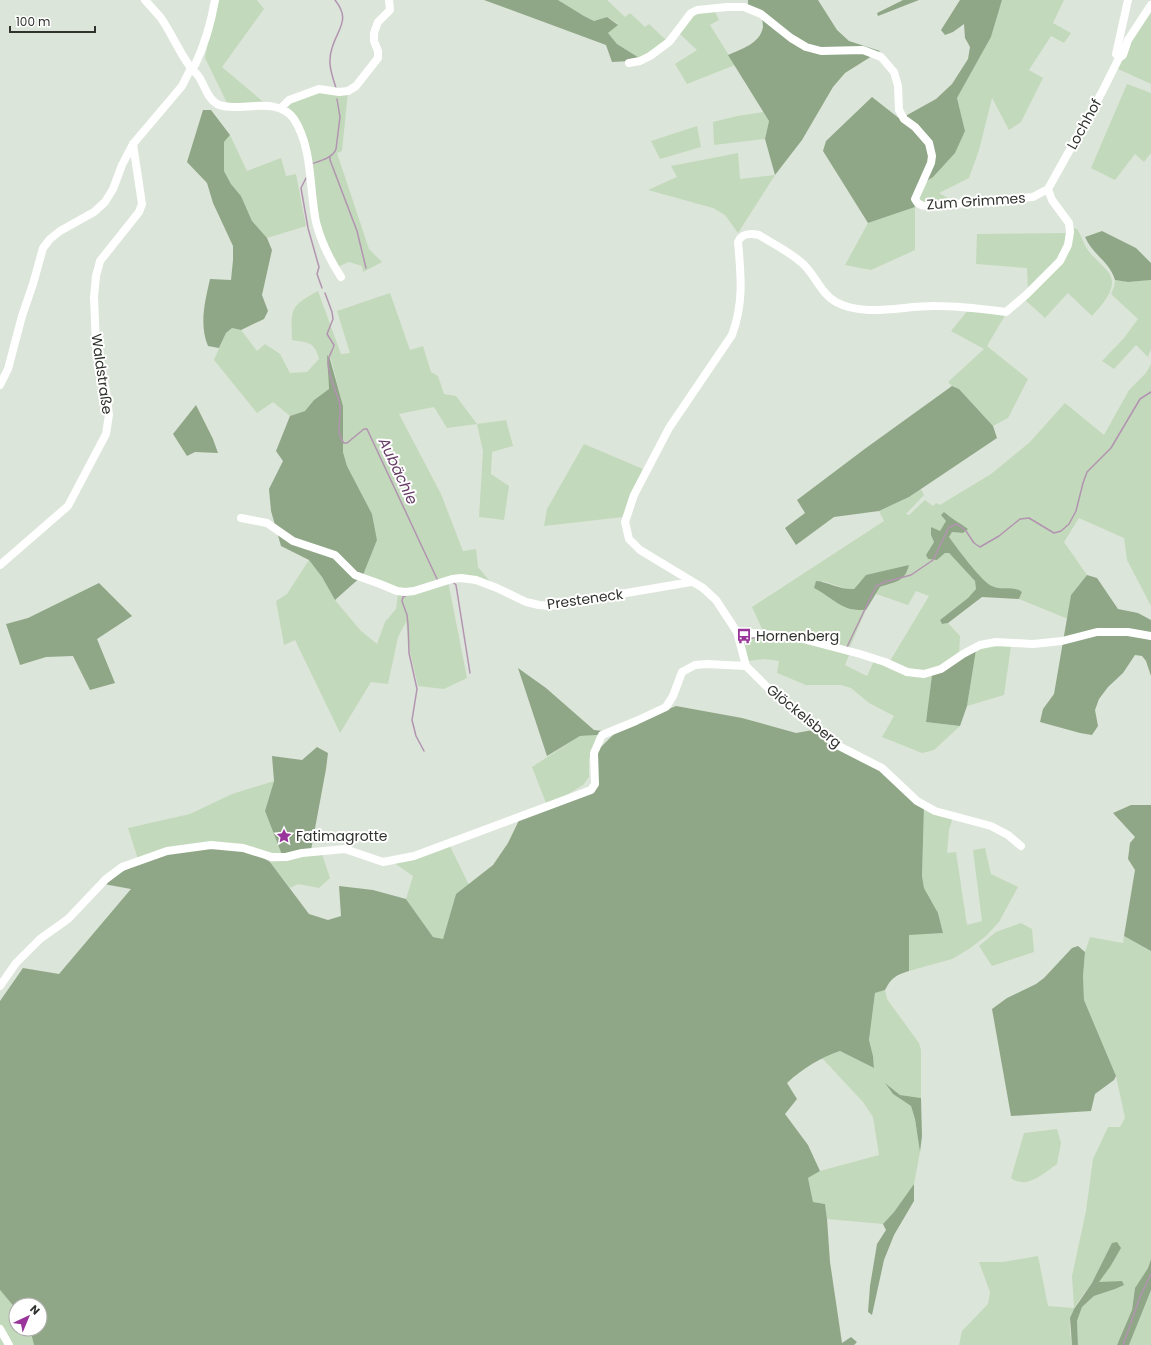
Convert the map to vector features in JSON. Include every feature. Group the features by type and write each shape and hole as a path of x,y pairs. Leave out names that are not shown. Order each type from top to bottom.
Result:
{"street":[{"path":"145,0 161,19 193,67 205,92 218,105 226,107 272,106 281,108 288,112 294,119 308,157 317,223 328,256 341,277"},
{"path":"0,385 8,369 22,316 43,248 50,239 60,231 94,212 105,202 113,189 122,165 133,144 182,86 193,67 203,48 215,0"},
{"path":"281,108 289,100 319,89 339,92 348,91 356,86 378,58 378,51 374,41 374,33 378,22 390,10 389,0"},
{"path":"1119,58 1116,54 1128,0"},
{"name":"Lochhof","path":"1048,188 1102,92 1119,58 1123,55 1128,40 1151,5"},
{"name":"Zum Grimmes","path":"629,63 640,61 650,56 663,46 678,32 691,13 697,10 744,7 761,14 791,38 806,47 821,51 863,50 881,57 894,72 898,86 899,110 904,118 915,127 929,143 932,156 931,163 915,199 921,206 1033,197 1048,188"},
{"name":"Waldstraße","path":"0,565 68,506 106,434 109,415 106,392 96,346 94,297 96,276 100,261 139,212 142,204 133,144"},
{"path":"0,986 16,963 35,944 68,919 96,888 122,867 167,851 211,845 244,848 272,857 286,857 302,853 345,849 383,862 414,856 591,790 595,784 594,753 602,735 636,722 666,707 682,672 695,665 707,664 746,666 737,632 716,600 703,588 640,550 629,539 625,522 634,495 669,428 732,335 736,324 741,288 738,242 740,238 745,234 758,235 802,263 828,297 849,307 866,310 941,306 1006,312 1060,262 1068,245 1070,232 1069,222 1052,200 1048,188"},
{"name":"Presteneck","path":"241,518 267,523 293,541 335,555 355,575 397,591 405,592 452,579 461,578 476,580 526,602 550,606 692,582"},
{"path":"737,632 803,639 860,654 885,662 907,672 924,674 941,669 963,654 980,645 996,642 1033,644 1062,641 1097,632 1128,632 1151,636"},
{"name":"Glöckelsberg","path":"746,666 766,686 838,745 882,768 917,801 935,811 991,826 1008,834 1021,846"},
{"path":"0,1329 9,1345"}],"green space":[{"path":"216,0 257,0 264,9 222,67 267,105 228,105 205,58"},
{"path":"484,0 558,0 594,21 607,17 618,25 608,33 617,44 641,59 612,62 606,45"},
{"path":"558,0 607,0 625,17 630,13 645,27 649,24 667,41 641,59 617,44 608,33 618,24 607,17 594,21"},
{"path":"748,0 818,0 837,30 849,41 880,51 845,73 833,87 802,140 775,175 765,139 769,121 728,55 754,42 761,33 763,27 761,11 748,7"},
{"path":"903,0 919,0 878,16 877,13"},
{"path":"960,0 1002,0 991,37 957,98 965,131 955,153 933,177 917,187 912,199 915,207 868,223 823,151 826,141 872,97 900,119 936,99 952,84 968,59 970,47 965,38 964,24 953,32 945,35 941,30"},
{"path":"1002,0 1064,0 1053,23 1071,33 1064,43 1051,36 1029,70 1043,78 1021,122 1009,130 992,98 979,150 969,178 939,193 960,205 915,207 912,199 965,131 957,98 991,37"},
{"path":"1151,7 1151,84 1116,68 1129,42"},
{"path":"696,12 715,12 719,20 710,25 735,65 687,84 675,64 697,50 679,33"},
{"path":"1127,84 1151,93 1151,153 1144,162 1135,154 1115,180 1091,168"},
{"path":"323,91 348,92 342,151 337,153 369,249 382,262 363,272 362,266 349,262 337,267 322,235 304,137 285,109 287,104"},
{"path":"203,110 211,110 230,135 224,142 224,171 231,184 241,196 252,221 267,238 272,250 262,295 268,311 264,319 241,330 232,328 226,333 219,348 208,346 205,338 203,321 205,304 210,279 231,280 233,246 213,203 207,183 187,162"},
{"path":"764,112 769,121 765,139 714,145 713,122 737,116"},
{"path":"697,126 701,147 660,159 651,141"},
{"path":"230,135 247,171 281,158 286,176 296,174 306,226 267,238 252,221 241,196 231,184 224,171 224,142"},
{"path":"738,153 740,179 775,175 738,233 725,215 713,208 648,190 677,177 671,166"},
{"path":"915,207 915,250 871,270 845,265 868,223"},
{"path":"1073,228 1077,229 1092,256 1109,273 1112,279 1112,285 1108,296 1092,316 1068,293 1045,318 1024,299 1049,274"},
{"path":"1102,231 1136,248 1151,263 1151,280 1128,282 1115,280 1109,268 1088,243 1085,237"},
{"path":"1068,233 1064,252 1028,290 1027,268 976,264 977,234"},
{"path":"1115,280 1128,282 1151,280 1151,349 1148,357 1136,345 1114,369 1102,361 1124,338 1138,319 1111,294"},
{"path":"318,291 341,354 350,353 337,311 390,293 410,350 423,346 431,372 438,376 444,394 456,396 477,424 447,428 434,407 399,414 441,494 463,551 476,549 478,567 492,584 463,577 406,591 363,575 377,540 372,514 347,466 343,452 343,406 331,359 327,356 329,389 314,400 306,411 290,416 273,402 257,413 214,360 226,333 232,328 241,330 257,351 265,344 280,354 290,373 307,372 319,359 313,346 292,340 292,315 297,305"},
{"path":"969,309 1007,312 987,346 1028,379 1008,418 993,426 959,389 952,386 948,382 984,349 951,331"},
{"path":"327,355 330,359 343,406 343,452 347,466 372,514 377,540 363,575 335,600 322,577 309,560 281,546 271,511 269,489 283,461 276,451 290,416 305,411 314,400 329,389"},
{"path":"1151,364 1151,606 1127,560 1124,538 1079,518 1064,542 1087,575 1071,595 1068,619 1019,599 1022,592 1019,590 1000,588 987,583 969,564 949,537 952,532 963,533 967,529 944,512 947,521 939,532 931,527 931,535 934,542 926,555 937,560 945,553 949,553 975,581 976,589 968,598 940,620 942,624 948,623 960,636 959,656 939,667 925,671 911,669 890,661 929,596 916,591 908,605 876,594 880,587 902,578 905,575 909,565 859,582 854,589 847,589 823,581 814,588 845,607 866,610 849,649 763,631 752,607 884,521 879,511 909,497 921,489 924,495 906,514 909,515 925,500 933,506 936,503 940,505 991,474 1029,443 1065,403 1104,435 1129,390 1146,373"},
{"path":"952,386 959,389 993,426 997,438 909,497 879,511 834,517 796,545 785,528 805,513 797,500"},
{"path":"196,405 213,439 218,453 195,452 187,456 173,434"},
{"path":"506,420 513,446 492,452 491,474 509,486 504,520 479,517 483,451 477,424"},
{"path":"584,444 643,469 630,494 623,517 544,526 547,509"},
{"path":"944,512 968,529 963,533 952,532 949,537 976,572 992,586 1019,590 1022,592 1019,599 982,597 948,623 942,624 940,620 968,598 976,589 975,581 949,553 945,553 937,560 928,559 926,555 934,542 931,535 931,527 940,531 946,521 941,515"},
{"path":"309,560 322,577 335,600 360,630 377,644 385,622 396,609 398,594 448,581 467,678 444,689 418,686 410,652 406,622 398,637 388,684 371,682 340,733 295,640 284,645 276,601 287,594"},
{"path":"909,565 905,575 902,578 880,587 866,610 845,607 814,588 816,581 854,589 866,575"},
{"path":"1087,575 1097,578 1118,609 1138,613 1151,620 1151,676 1146,661 1142,656 1135,655 1123,673 1108,687 1099,699 1095,710 1098,726 1092,735 1040,722 1043,709 1054,694 1071,595"},
{"path":"99,583 132,616 97,639 115,683 90,690 73,656 46,657 20,665 6,624 28,618"},
{"path":"762,635 811,643 850,653 845,665 867,676 874,661 932,675 926,722 960,726 934,750 922,753 882,737 894,716 869,703 851,688 841,685 806,685 777,673 779,661 764,659 748,661 742,643 747,636"},
{"path":"997,645 1011,646 1004,695 967,706 976,650"},
{"path":"976,650 967,706 960,726 926,722 932,675"},
{"path":"518,668 546,688 594,730 603,731 597,735 580,736 547,756"},
{"path":"676,706 742,718 796,733 813,730 843,750 882,766 924,807 922,876 924,888 938,913 943,933 909,935 909,971 894,978 885,990 875,993 869,1040 874,1068 840,1051 812,1064 787,1083 797,1099 785,1114 808,1145 820,1171 808,1178 813,1202 825,1204 830,1262 842,1343 851,1337 857,1342 854,1345 34,1345 32,1337 48,1337 48,1297 8,1297 8,1300 0,1290 0,1001 23,968 59,974 131,889 98,883 170,849 245,847 270,862 309,914 328,920 341,916 339,886 373,890 406,899 433,937 443,939 456,894 493,865 508,843 522,814 589,787 598,750 619,729"},
{"path":"597,735 589,759 589,777 583,785 565,796 546,803 532,767 580,736"},
{"path":"317,747 328,753 311,850 282,855 265,811 274,781 272,756 302,760"},
{"path":"274,781 265,811 282,855 138,859 128,828 190,814 232,794"},
{"path":"1131,805 1151,805 1151,951 1124,936 1135,870 1128,859 1130,843 1135,837 1113,813"},
{"path":"924,807 953,817 949,830 947,853 956,852 967,925 982,921 973,850 985,848 991,874 1018,887 999,922 986,936 969,949 952,959 909,971 909,934 943,933 938,913 924,888 922,876"},
{"path":"447,840 469,885 456,894 443,939 433,937 406,899 413,876 390,860 415,853"},
{"path":"322,854 330,878 319,888 298,884 290,888 270,862 284,861 303,855"},
{"path":"1021,923 1032,929 1034,952 992,966 979,946 996,932"},
{"path":"1124,936 1151,951 1151,1259 1148,1268 1135,1288 1132,1310 1117,1345 1078,1345 1077,1321 1082,1307 1094,1296 1115,1289 1121,1281 1098,1283 1110,1267 1087,1290 1077,1303 1070,1320 1072,1345 959,1345 962,1331 988,1304 990,1292 979,1262 1003,1262 1038,1256 1048,1306 1074,1308 1072,1276 1086,1211 1093,1159 1108,1127 1120,1127 1125,1118 1116,1076 1084,1000 1083,976 1085,952 1090,937 1123,943"},
{"path":"1078,946 1085,952 1083,976 1084,1000 1116,1076 1114,1080 1095,1094 1091,1111 1011,1116 992,1009 1007,998 1036,984 1044,978 1072,948"},
{"path":"885,990 887,999 919,1043 921,1050 921,1098 900,1095 886,1084 893,1094 911,1106 915,1119 920,1152 914,1184 894,1212 883,1224 827,1219 825,1204 813,1202 808,1178 820,1171 879,1155 873,1117 863,1102 822,1058 840,1051 874,1068 869,1040 875,993"},
{"path":"885,1083 900,1095 921,1098 922,1136 920,1152 915,1119 911,1106 893,1094"},
{"path":"1057,1129 1061,1143 1057,1164 1041,1176 1029,1181 1017,1181 1011,1178 1024,1133"},
{"path":"914,1184 914,1201 894,1235 884,1260 872,1315 868,1312 870,1286 877,1244 886,1230 883,1224 894,1212"},
{"path":"1117,1242 1121,1248 1099,1282 1122,1281 1124,1285 1094,1296 1082,1307 1077,1321 1078,1345 1072,1345 1070,1318 1074,1309 1092,1283 1112,1243"},
{"path":"1151,1259 1151,1290 1129,1345 1117,1345 1132,1310 1135,1288 1148,1268"},
{"path":"0,1290 8,1300 8,1337 32,1337 34,1345 0,1345"},
{"path":"1151,1290 1151,1345 1129,1345 1148,1296"}],"waterway":[{"name":"Aubächle","path":"335,0 340,7 343,19 332,48 330,59 336,88"},
{"name":"Aubächle","path":"311,164 329,157 336,149 340,117 337,99"},
{"path":"330,156 330,160 357,231 366,268"},
{"name":"Aubächle","path":"306,178 301,188 308,228 319,267 317,274 322,288"},
{"name":"Aubächle","path":"325,293 333,319 327,334 334,345 328,360 328,367 340,406 339,429 341,439 344,443 347,443 364,429 367,429 438,581"},
{"path":"847,647 876,586 911,575 933,560 949,527 957,524 966,531 974,543 980,547 999,536 1020,519 1029,518 1054,533 1061,531 1069,524 1076,511 1087,472 1111,448 1140,399 1151,392"},
{"path":"453,582 456,585 470,673"},
{"path":"407,595 403,597 402,601 407,615 409,653 417,689 412,720 416,736 424,751"},
{"path":"745,640 757,637"},
{"path":"1123,1345 1140,1297 1151,1274"}],"place":[{"name":"Hornenberg","path":"744,636"},
{"name":"Fatimagrotte","path":"284,836"}]}
